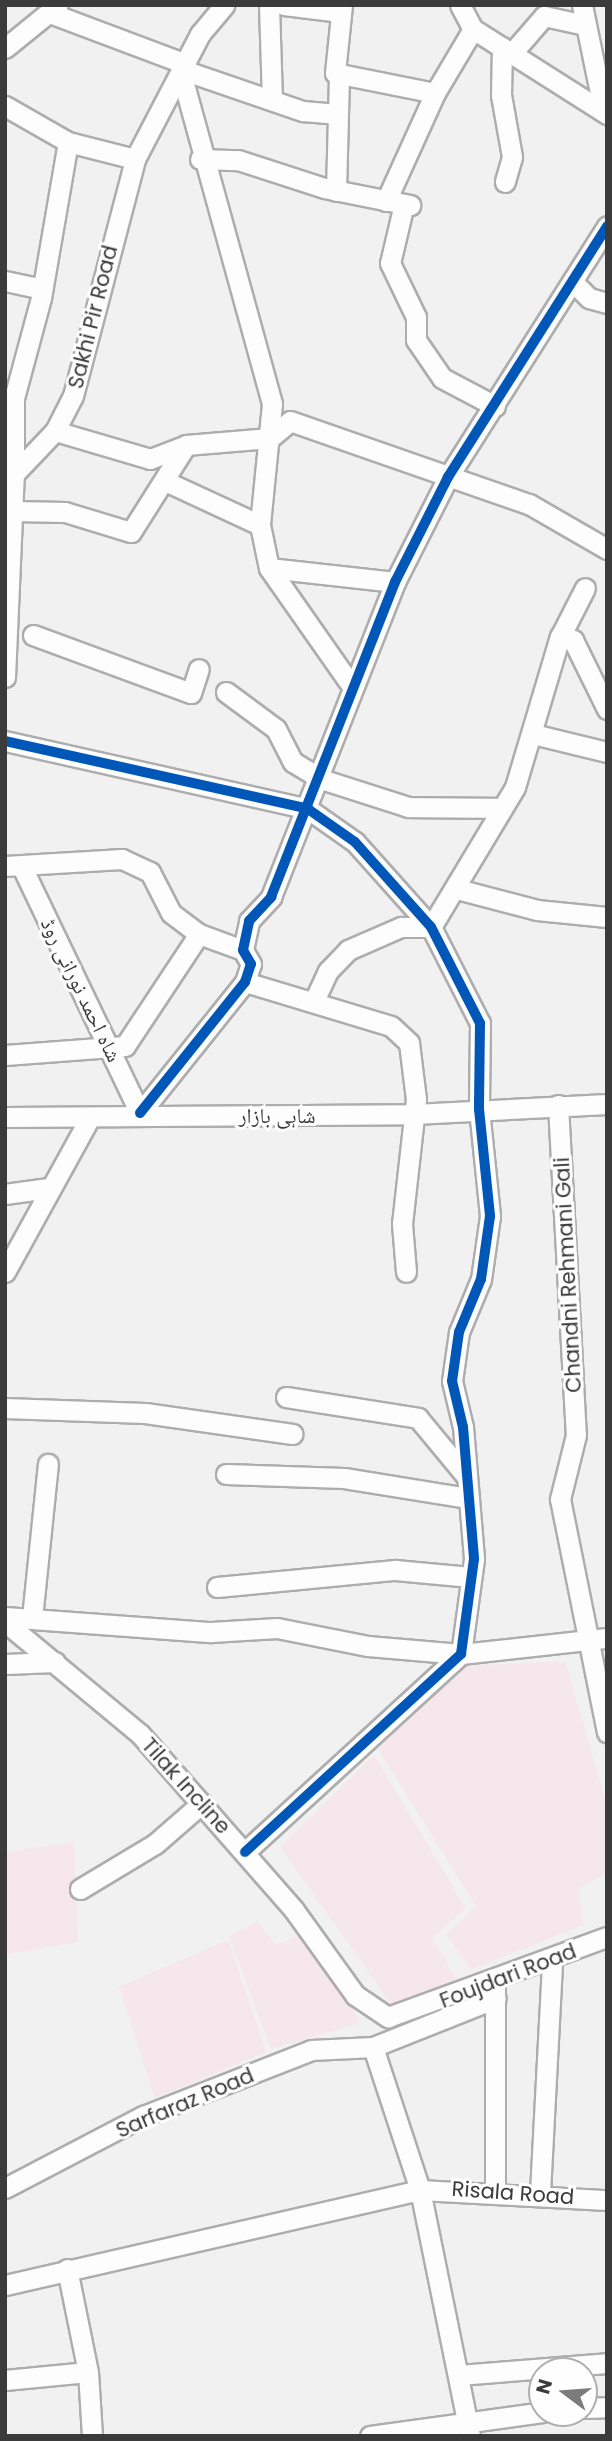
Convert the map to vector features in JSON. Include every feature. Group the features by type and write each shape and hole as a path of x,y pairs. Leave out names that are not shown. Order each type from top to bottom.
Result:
{"street":[{"name":"Sakhi Pir Road","path":"9,474 55,431 73,396 135,159 183,69 224,5"},
{"path":"269,5 272,99"},
{"path":"284,5 342,9 334,63 340,77 335,114 336,191"},
{"path":"460,5 473,29 606,113"},
{"path":"5,48 54,9 183,69 272,99 335,114"},
{"path":"505,182 512,157 501,95 507,50 544,16 584,15 606,113"},
{"path":"473,29 435,93 400,203 390,262 416,317 416,340 442,378 495,406"},
{"path":"183,69 200,159 272,404 260,525 269,568 353,688"},
{"path":"340,77 435,93"},
{"path":"5,106 68,142 135,159"},
{"path":"5,677 13,511 9,474 14,398 42,289 68,142"},
{"path":"200,159 238,160 336,191 400,203"},
{"path":"243,950 249,921 271,897 321,779 395,582 448,477 574,283 607,226"},
{"path":"5,281 42,289"},
{"path":"574,283 589,298 607,303"},
{"path":"55,431 150,459 186,445 270,438 290,421 528,504 607,549"},
{"path":"13,511 65,512 131,532 186,445"},
{"path":"165,481 260,525"},
{"path":"269,568 395,582"},
{"path":"431,927 457,889 500,808 515,787 533,734 560,636 585,588"},
{"path":"33,635 191,693 199,669"},
{"path":"560,636 573,640 607,709"},
{"path":"226,692 276,729 293,762 321,779 408,807 500,808"},
{"path":"533,734 607,752"},
{"path":"5,741 308,809 355,842 431,927 480,1023 479,1109 490,1216 481,1279 459,1332 452,1381 466,1476 471,1577 460,1654 244,1852"},
{"path":"14,867 122,859 150,872 171,913 199,934 243,950 251,964 245,982 140,1113"},
{"name":"شاہ احمد نورانی روڈ","path":"14,867 117,1046 140,1113"},
{"path":"457,889 537,910 607,917"},
{"path":"314,1001 328,971 348,950 401,927 431,927"},
{"path":"5,1055 117,1046 199,934"},
{"path":"245,982 391,1026 409,1043 414,1114 402,1224 406,1272"},
{"name":"شاہی بازار","path":"5,1117 89,1121 140,1113 414,1114 607,1104"},
{"name":"Chandni Rehmani Gali","path":"558,1105 576,1435 560,1499 599,1639 607,1732"},
{"path":"5,1272 49,1188 89,1121"},
{"path":"5,1194 49,1188"},
{"path":"286,1397 418,1418 466,1476"},
{"path":"5,1408 145,1413 293,1434"},
{"path":"32,1618 48,1464"},
{"path":"226,1474 344,1478 468,1499"},
{"path":"217,1587 394,1570 471,1577"},
{"path":"5,1619 32,1618 211,1632 277,1628 368,1646 460,1654 599,1639"},
{"name":"Tilak Incline","path":"5,1619 140,1734 244,1852 355,1995 388,2017 409,2014"},
{"path":"5,1664 55,1662"},
{"path":"80,1889 155,1844 201,1803"},
{"name":"Foujdari Road","path":"409,2014 495,1991 552,1961 607,1937"},
{"path":"541,2193 552,1961"},
{"path":"495,1991 495,2190"},
{"name":"Sarfaraz Road","path":"5,2188 143,2116 311,2050 373,2047 495,1991"},
{"path":"373,2047 420,2190 469,2429"},
{"name":"Risala Road","path":"5,2285 420,2190 495,2190 607,2200"},
{"path":"67,2269 88,2372 92,2436"},
{"path":"459,2375 607,2363"},
{"path":"5,2380 88,2372"},
{"path":"370,2436 469,2429 528,2415"}],"shaded area":[{"path":"565,1661 607,1805 607,1873 579,1888 583,1925 471,1970 446,1935 476,1906 375,1745 465,1666"},
{"path":"374,1755 466,1908 432,1938 457,1980 393,2007 280,1847"},
{"path":"74,1842 78,1942 7,1954 5,1852"},
{"path":"257,1921 276,1945 310,1931 360,2023 271,2049 229,1936"},
{"path":"228,1940 266,2052 155,2098 119,1987"}],"cycle path":[{"path":"140,1113 245,982 251,964 243,950 249,921 271,897 395,582 448,477 607,226"},
{"path":"5,741 308,809 355,842 431,927 480,1023 479,1109 490,1216 481,1279 459,1332 452,1381 463,1427 474,1559 461,1654 245,1852"}]}
